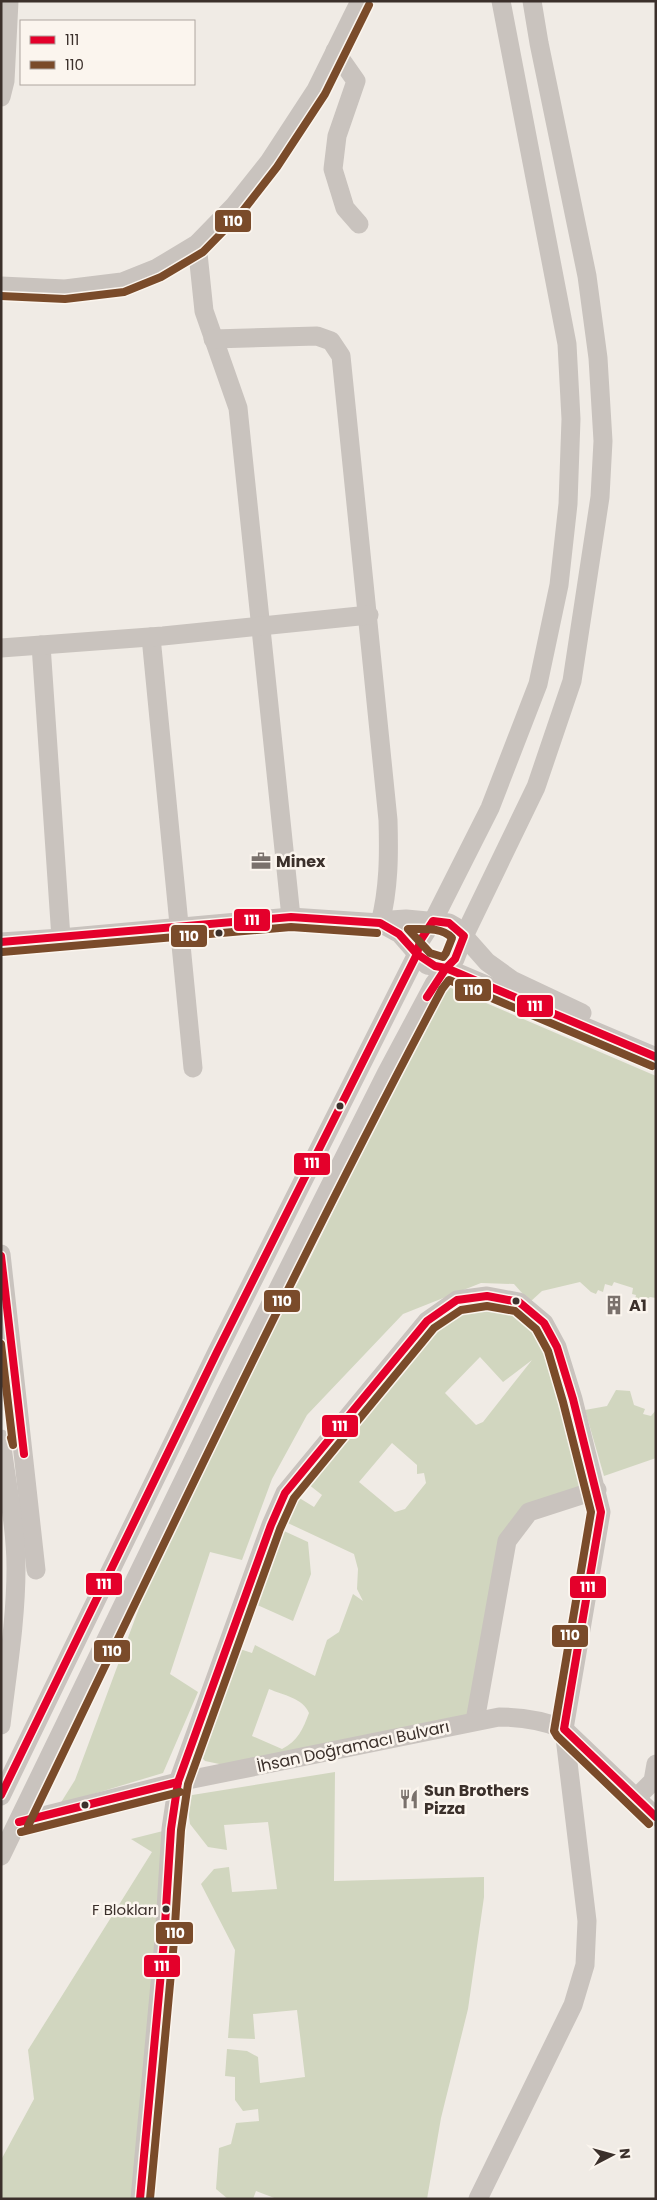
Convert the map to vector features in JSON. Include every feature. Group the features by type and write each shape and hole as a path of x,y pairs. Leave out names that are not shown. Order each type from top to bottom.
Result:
{"street":[{"path":"1,97 5,80 9,1"},
{"path":"1,286 65,289 122,282 157,268 197,244 234,206 269,162 316,90 360,1"},
{"path":"1,1796 221,1343 417,954 420,941 434,921 490,808 538,684 559,585 568,504 571,418 567,344 501,1"},
{"path":"1,1856 225,1395 386,1074 434,984 455,959 464,936 536,787 572,681 600,497 602,440 598,358 586,276 532,1"},
{"path":"335,52 356,81 337,136 332,169 344,208 359,224"},
{"path":"197,244 204,311 238,408 291,917"},
{"path":"213,339 317,336 331,341 339,350 343,362 388,820 389,847 386,900 380,923"},
{"path":"1,648 151,637 368,615"},
{"path":"151,637 193,1068"},
{"path":"41,645 62,938"},
{"path":"1,942 291,917 380,923 391,920 448,923 464,936 487,962 512,980 656,1048"},
{"path":"380,923 400,934 428,965 446,968 656,1057"},
{"path":"1,1254 36,1570"},
{"path":"140,2199 164,1940 171,1829 178,1782 271,1525 285,1493 427,1321 457,1300 487,1296 519,1302 544,1323 558,1350 597,1490 601,1512 564,1729 587,1921 585,1965 573,2005 478,2199"},
{"path":"1,1725 13,1626 16,1568 11,1511 2,1451 24,1454"},
{"path":"475,1722 507,1541 529,1512 597,1490"},
{"name":"İhsan Doğramacı Bulvarı","path":"19,1822 178,1782 499,1717 525,1717 546,1721 564,1729 656,1817"},
{"path":"636,1798 653,1781 656,1764"}],"green space":[{"path":"444,985 656,1076 656,1298 650,1297 637,1305 634,1304 636,1295 632,1294 633,1288 614,1282 612,1286 605,1284 603,1292 598,1290 596,1294 580,1282 542,1291 530,1302 514,1284 481,1283 403,1314 307,1415 272,1479 242,1560 210,1552 170,1674 198,1692 163,1773 60,1804 75,1780 164,1541 237,1395 304,1271"},
{"path":"487,1296 544,1323 597,1490 529,1512 507,1542 469,1717 224,1765 205,1761 196,1751 237,1648 252,1653 255,1645 315,1676 327,1640 339,1632 353,1594 363,1601 357,1589 358,1569 354,1554 275,1517 285,1493 301,1499 314,1507 322,1495 299,1477 427,1321","holes":["480,1357 503,1382 532,1360 483,1422 476,1425 445,1393","392,1443 417,1465 417,1474 424,1473 426,1483 405,1509 395,1512 359,1482","269,1689 297,1700 309,1713 299,1734 288,1746 282,1749 252,1736"]},
{"path":"616,1390 630,1391 634,1405 645,1409 643,1414 651,1416 656,1410 656,1458 604,1476 585,1410 607,1406"},
{"path":"271,1525 308,1542 311,1574 293,1621 253,1603 267,1564"},
{"path":"335,1772 334,1881 484,1877 484,1897 468,2009 441,2118 427,2199 277,2199 256,2191 253,2199 228,2199 216,2189 219,2148 231,2144 236,2123 259,2121 258,2109 243,2111 235,2100 235,2077 225,2076 227,2049 247,2051 258,2057 260,2083 305,2077 297,2010 253,2014 255,2039 228,2038 235,1950 201,1884 214,1869 229,1867 232,1892 277,1889 268,1822 224,1825 227,1850 208,1847 190,1824 186,1796"},
{"path":"171,1829 140,2199 1,2199 1,2160 34,2099 28,2050 152,1852 131,1839"}],"transit line":[{"name":"110","path":"1,296 65,299 124,292 161,277 203,252 242,212 277,167 325,94 369,5"},
{"name":"111","path":"1,942 291,917 380,923 399,934 417,954"},
{"name":"111","path":"433,921 449,923 464,936 455,959 446,968 435,966 417,954 420,941 433,921"},
{"name":"110","path":"2,952 291,927 377,933"},
{"name":"110","path":"408,929 432,929 448,934 452,938 446,953 443,957 430,953 408,929"},
{"name":"111","path":"1,1795 217,1352 417,954"},
{"name":"111","path":"427,997 446,968 656,1057"},
{"name":"110","path":"28,1826 282,1301 388,1092 442,989 449,980 652,1066"},
{"name":"111","path":"1,1256 24,1454"},
{"name":"111","path":"140,2199 164,1940 171,1829 178,1782 271,1525 285,1493 427,1321 457,1300 487,1296 519,1302 544,1323 557,1347 573,1399 601,1512 564,1729 656,1817"},
{"name":"110","path":"150,2199 174,1941 181,1830 188,1784 280,1529 294,1498 434,1328 461,1310 487,1306 515,1311 536,1329 548,1351 591,1512 554,1731 649,1824"},
{"name":"110","path":"1,1344 13,1445 11,1438"},
{"name":"111","path":"19,1822 178,1782"},
{"name":"110","path":"21,1832 180,1792"}],"place":[{"name":"Minex","path":"261,861"},
{"name":"A1","path":"614,1305"},
{"name":"Sun Brothers Pizza","path":"409,1799"},
{"name":"F Blokları","path":"166,1909"}]}
